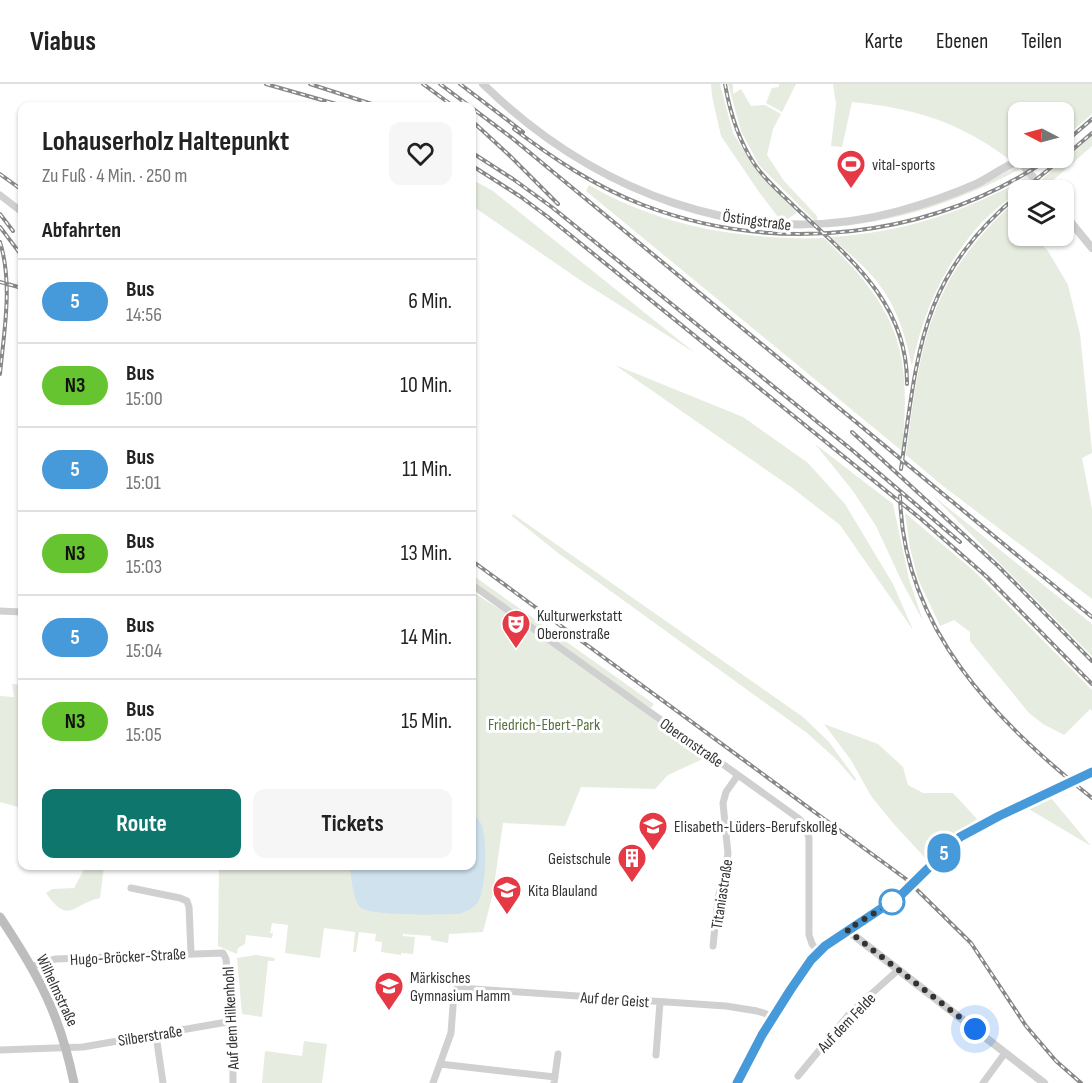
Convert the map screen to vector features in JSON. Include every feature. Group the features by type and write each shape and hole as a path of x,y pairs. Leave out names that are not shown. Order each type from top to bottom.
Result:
{"main road":[{"name":"Wilhelmstraße","path":"0,917 48,997 67,1048 74,1083"}],"street":[{"name":"Östingstraße","path":"483,84 498,99 547,137 615,180 673,203 757,222 798,226 881,216 965,189 1016,162 1022,164 1036,180"},
{"path":"0,195 18,209"},
{"path":"1074,226 1092,248"},
{"name":"Oberonstraße","path":"476,588 805,825 809,838 809,935 812,944 819,952"},
{"path":"0,611 18,612"},
{"path":"737,1083 773,1016 819,952 906,890 960,837 1092,772"},
{"name":"Titaniastraße","path":"713,946 718,899 728,854 723,803 726,792 738,775"},
{"path":"131,888 180,898 187,902 191,953"},
{"path":"847,930 1044,1083"},
{"name":"Hugo-Bröcker-Straße","path":"32,967 56,959 221,952 225,954"},
{"name":"Auf dem Hilkenhohl","path":"225,954 233,1022 233,1083"},
{"name":"Auf dem Felde","path":"798,1076 851,1012 897,971"},
{"name":"Auf der Geist","path":"440,1064 451,1033 456,989 726,1006 773,1016"},
{"path":"656,1055 660,1002"},
{"name":"Silberstraße","path":"0,1050 67,1048 233,1022"},
{"path":"156,1035 163,1083"},
{"path":"983,1083 1005,1053"},
{"path":"433,1083 440,1064 555,1080 558,1054"}],"green space":[{"path":"711,84 720,84 733,133 755,169 797,213 782,222 721,136"},
{"path":"728,84 733,84 733,94 741,89 751,106 765,105 781,114 773,129 767,155 784,181 817,216 817,223 759,165 741,131"},
{"path":"779,84 796,84 782,112 766,103 772,88 779,87"},
{"path":"833,84 1092,84 1092,114 1074,129 1074,102 1008,102 1008,159 973,136 936,119 896,108 852,102 842,147 831,146 836,104"},
{"path":"1092,136 1092,146 1074,162 1074,152"},
{"path":"1014,168 1022,168 973,191 925,209 875,221 822,228 869,221 991,180"},
{"path":"1055,168 1067,168 1053,180 1041,180"},
{"path":"1027,175 1032,180 1021,180"},
{"path":"476,182 493,191 695,353 583,282 476,208"},
{"path":"589,185 645,211 703,228 763,236 824,238 869,287 884,310 894,333 901,357 904,384 905,415 902,451 586,191"},
{"path":"1008,188 1008,200 982,222 946,272 922,327 912,366 901,325 887,296 870,273 831,237 857,235 905,226 951,213"},
{"path":"1008,209 1008,246 1043,246 1068,285 1080,334 1092,451 1082,458 1092,509 1092,599 943,486 906,455 917,378 934,314 947,285 965,256 988,228"},
{"path":"615,365 743,417 808,463 845,504 893,584 913,630 840,525 791,487"},
{"path":"815,444 893,504 909,579 923,621 876,526 853,491"},
{"path":"931,494 1092,624 1092,656"},
{"path":"905,513 974,571 1092,690 1092,711 1090,709 1064,735 1043,724 1029,713 970,641 970,632 954,620 940,626 918,579 910,548"},
{"path":"513,514 803,717 829,742 856,779 855,781 837,760 807,733 558,553 512,516"},
{"name":"Friedrich-Ebert-Park","path":"476,578 654,704 651,708 572,655 705,758 668,775 655,789 581,787 565,826 503,823 493,893 483,932 449,934 448,943 431,940 431,936 403,934 403,936 415,937 413,954 401,953 401,955 381,952 382,942 375,941 376,934 359,932 356,952 353,952 355,932 324,928 320,958 285,953 288,925 272,923 270,933 273,933 272,938 246,935 245,944 238,948 237,954 218,946 219,870 476,870 476,594 570,654 476,587"},
{"path":"12,684 18,685 18,807 0,802 0,696 14,697"},
{"path":"824,724 878,744 903,767 908,785 923,793 953,793 977,819 947,840 926,859 871,796 851,760"},
{"path":"1051,798 1091,846 1027,808"},
{"path":"84,870 104,870 100,898 71,910 60,909 46,893 52,889 74,888"},
{"path":"256,955 275,958 274,961 268,961 262,1017 242,1014 237,958"},
{"path":"304,1041 327,1044 322,1083 262,1083 265,1051 302,1056"}],"water":[{"path":"476,817 481,824 485,840 485,873 481,893 473,907 459,914 392,914 367,910 360,907 351,870 476,870"}],"railway":[{"path":"266,84 329,102"},
{"path":"310,84 366,102"},
{"path":"423,84 448,102"},
{"path":"440,84 464,102"},
{"path":"460,84 523,132"},
{"path":"725,84 736,126 755,165 774,187 855,265 887,306 898,330 905,356 907,384"},
{"path":"476,111 512,138 1092,617"},
{"path":"1074,134 1092,119"},
{"path":"476,125 558,204"},
{"path":"514,129 576,172 626,198 694,221 746,231 799,234 852,231 904,222 955,207 1004,185 1033,168"},
{"path":"1074,148 1092,133"},
{"path":"476,155 553,208 852,450 960,542"},
{"path":"476,168 548,217 921,519 987,577 1092,684"},
{"path":"1036,180 1050,168"},
{"path":"0,174 18,187"},
{"path":"901,469 913,388 929,318 942,286 961,256 986,225 1008,204"},
{"path":"0,214 13,231"},
{"path":"0,227 18,251"},
{"path":"0,242 7,291 0,374"},
{"path":"0,282 18,287"},
{"path":"852,432 998,566 1092,661"},
{"path":"900,496 905,544 918,588 936,629 961,668 989,703 1022,737 1092,798"},
{"path":"476,564 906,879 971,943 1026,1026 1056,1061 1081,1083"}],"bus line":[{"name":"5","path":"737,1083 762,1035 791,989 811,960 825,946 900,896 960,837 1092,772"}],"place":[{"name":"vital-sports","path":"851,190"},
{"name":"Kulturwerkstatt Oberonstraße","path":"516,650"},
{"name":"Elisabeth-Lüders-Berufskolleg","path":"653,852"},
{"name":"Geistschule","path":"632,884"},
{"name":"Kita Blauland","path":"507,916"},
{"name":"Märkisches Gymnasium Hamm","path":"389,1012"}],"route":[{"path":"892,902 847,930 897,971 975,1029"}]}
